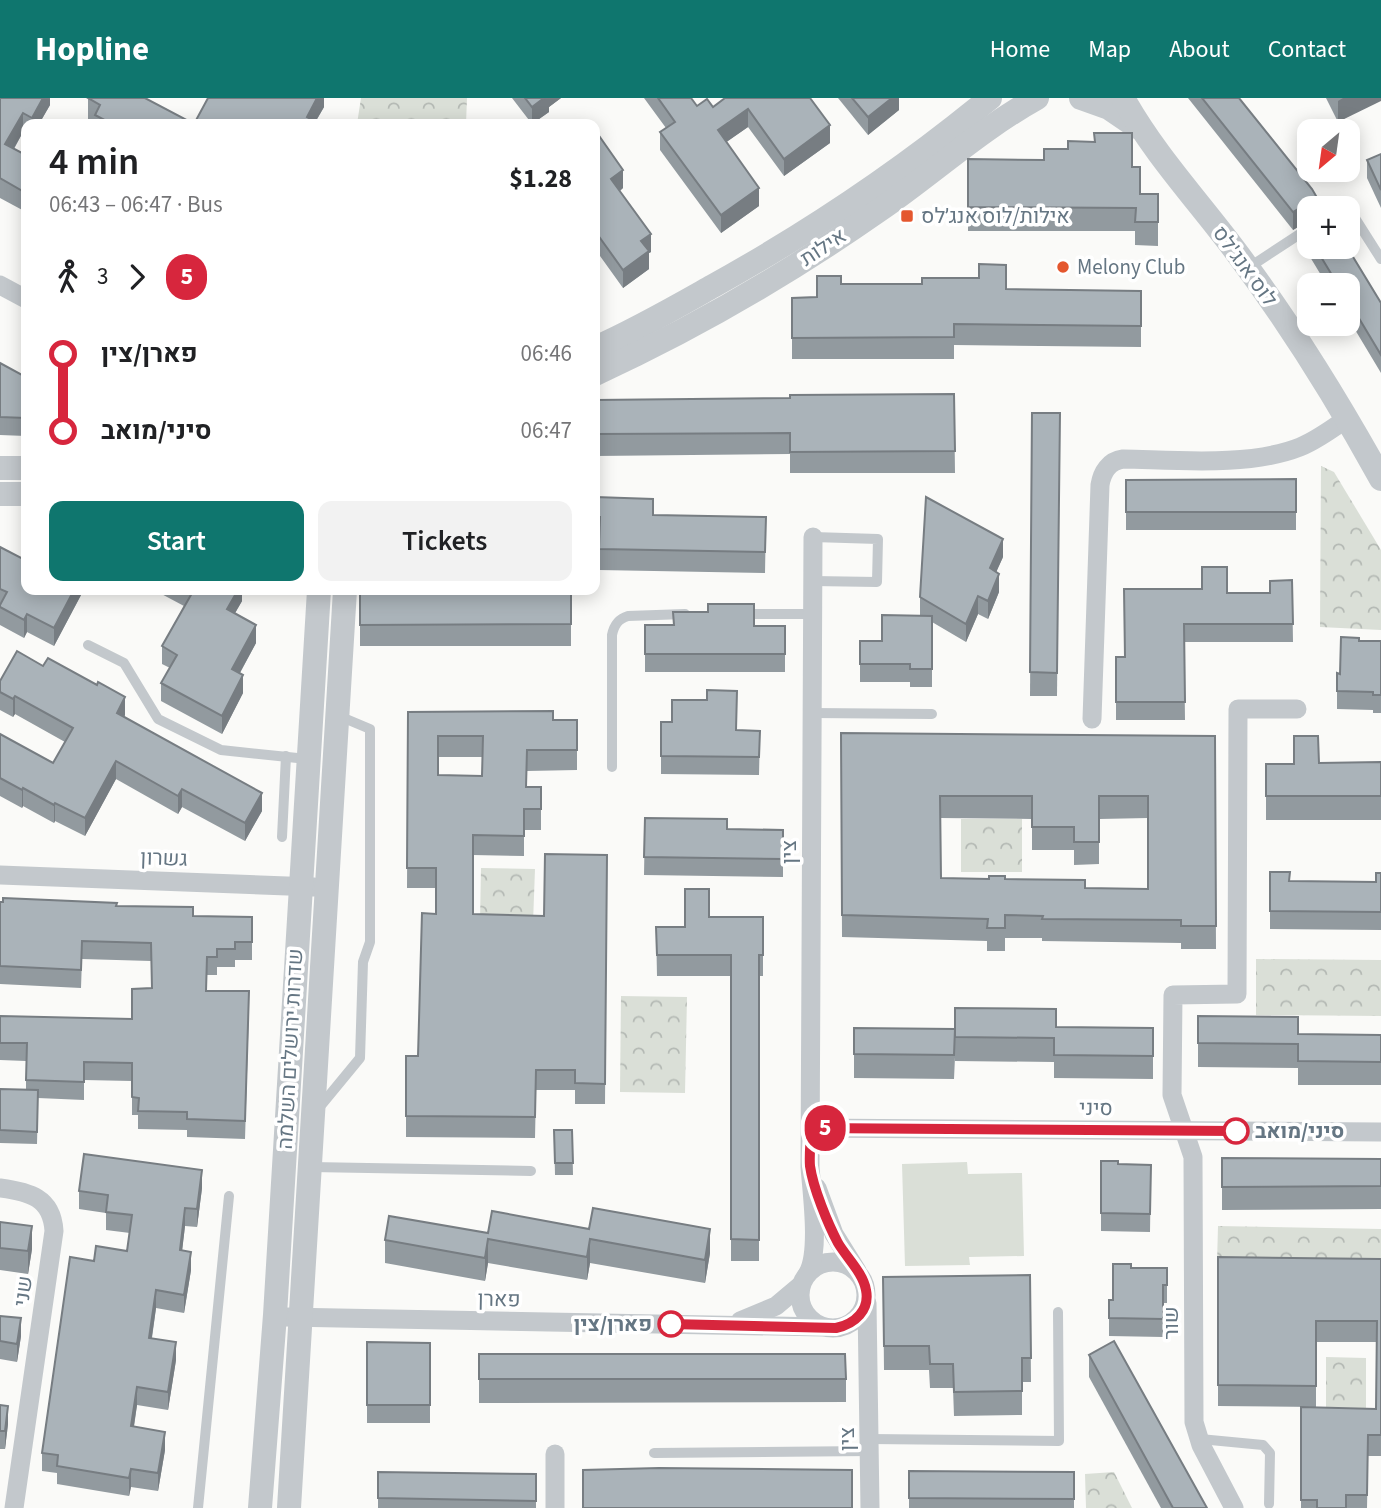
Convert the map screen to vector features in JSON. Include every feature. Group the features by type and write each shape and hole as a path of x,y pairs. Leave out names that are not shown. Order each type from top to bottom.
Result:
{"street":[{"name":"אילות","path":"600,345 689,300 821,221 897,169 989,98"},
{"name":"אילות","path":"600,371 700,321 796,264 872,215 1037,98"},
{"name":"לוס אנג'לס","path":"1081,98 1117,113 1143,132"},
{"name":"לוס אנג'לס","path":"1123,98 1143,132 1248,268 1291,330 1381,478"},
{"path":"0,285 21,296"},
{"path":"1092,719 1100,485 1109,466 1123,459 1232,459 1273,455 1317,439 1346,419"},
{"path":"0,468 21,468"},
{"path":"0,494 21,494"},
{"name":"צין","path":"804,1279 813,1262 815,1247 810,1167 813,537"},
{"name":"שדרות ירושלים השלמה","path":"260,1508 275,1315 300,886 297,758 318,595"},
{"name":"שדרות ירושלים השלמה","path":"289,1508 345,595"},
{"name":"שור","path":"1234,1508 1198,1439 1194,1415 1194,1157 1172,1095 1173,995 1237,994 1238,709 1297,709"},
{"name":"גשרון","path":"0,875 327,887"},
{"name":"סיני","path":"811,1128 1381,1132"},
{"name":"צין","path":"810,1167 834,1234 857,1272"},
{"name":"שני","path":"0,1188 26,1192 42,1201 54,1222 14,1508"},
{"path":"830,1328 854,1321 863,1311 867,1298 865,1286 857,1272 843,1263 818,1265 804,1279 800,1298 803,1310 811,1320 830,1328 855,1345 869,1370"},
{"name":"פארן","path":"723,1325 766,1311 785,1300 804,1279"},
{"name":"צין","path":"867,1298 870,1508"},
{"name":"פארן","path":"275,1315 301,1319 830,1328"},
{"path":"555,1454 555,1508"}],"lane":[{"path":"1360,226 1381,259"},
{"path":"1248,268 1297,236"},
{"path":"813,537 878,539 877,582 813,581"},
{"path":"612,767 614,626 628,615 692,614"},
{"path":"733,614 813,614"},
{"path":"88,645 124,663 158,719 221,750 297,758 282,837"},
{"path":"813,713 932,714"},
{"path":"313,1115 360,1058 363,962 370,942 370,729 337,715"},
{"path":"310,1167 531,1171"},
{"path":"198,1508 229,1196"},
{"path":"653,1453 1059,1441 1058,1312"},
{"path":"1198,1439 1263,1445 1270,1452 1269,1503"}],"green space":[{"path":"361,98 467,98 466,119 358,119"},
{"path":"1321,466 1334,472 1381,550 1381,630 1320,627"},
{"path":"961,819 1022,819 1022,872 961,872"},
{"path":"481,868 535,869 533,923 480,921"},
{"path":"1256,959 1381,960 1381,1016 1256,1015"},
{"path":"621,996 687,997 685,1093 620,1092"},
{"path":"967,1162 968,1174 1022,1173 1024,1256 969,1257 970,1265 905,1266 902,1164"},
{"path":"1218,1226 1381,1229 1381,1266 1217,1263"},
{"path":"1326,1357 1366,1358 1366,1408 1326,1408"},
{"path":"1114,1472 1132,1508 1086,1508 1085,1474"}],"building":[{"path":"0,98 43,98 32,118 23,113 5,144 21,152 21,190 0,178"},
{"path":"88,98 145,98 185,119 103,119 95,115 100,105"},
{"path":"208,98 317,98 307,117 311,119 197,119"},
{"path":"525,98 544,98 532,107"},
{"path":"658,98 691,98 697,106 707,99 713,107 725,98 810,98 830,125 784,159 748,109 718,130 759,188 721,215 660,132 675,122"},
{"path":"852,98 892,98 868,117"},
{"path":"1202,98 1239,98 1297,170 1297,182 1306,182 1312,189 1316,196 1297,196 1297,210 1293,212"},
{"path":"1094,133 1132,133 1132,167 1140,167 1140,194 1158,194 1158,222 1135,222 1136,208 968,207 968,159 1044,160 1044,149 1068,149 1068,141 1095,142"},
{"path":"600,137 623,170 611,179 651,234 641,241 649,251 623,270 600,238"},
{"path":"1381,154 1381,190 1367,160"},
{"path":"1322,259 1354,259 1381,303 1381,355 1360,320 1360,273 1331,273"},
{"path":"979,264 1006,265 1006,289 1141,291 1141,326 954,324 954,337 792,338 792,298 817,297 817,276 841,276 841,284 922,284 922,278 979,278"},
{"path":"0,363 21,374 21,418 0,417"},
{"path":"954,394 955,451 790,452 790,433 600,434 600,400 790,398 790,395"},
{"path":"1032,413 1060,413 1057,673 1030,672"},
{"path":"1296,479 1296,512 1126,512 1126,480"},
{"path":"600,497 653,499 653,515 766,517 765,552 600,549"},
{"path":"926,497 1003,539 990,568 999,574 988,601 978,596 966,624 920,597"},
{"path":"0,547 21,558 21,595 71,595 54,628 27,614 24,620 0,607 7,592 0,589"},
{"path":"1202,567 1227,567 1227,593 1270,593 1270,581 1292,580 1293,624 1184,624 1185,702 1116,702 1116,657 1125,657 1124,589 1202,589"},
{"path":"191,595 235,595 227,609 256,625 232,669 243,675 222,716 161,683 177,655 162,646"},
{"path":"360,595 571,595 571,624 360,625"},
{"path":"708,604 754,604 754,626 785,626 785,654 645,654 645,625 674,625 673,612 708,612"},
{"path":"882,615 932,616 932,669 910,669 910,664 860,664 860,641 882,641"},
{"path":"1341,637 1359,638 1359,641 1381,641 1381,695 1373,695 1373,692 1337,691"},
{"path":"17,651 43,666 48,658 125,697 117,713 262,793 245,823 182,789 178,796 116,761 85,818 0,778 0,734 53,763 73,728 15,696 13,699 0,692 0,681"},
{"path":"707,690 737,691 736,730 760,731 759,757 661,756 661,722 672,722 672,700 707,700"},
{"path":"553,711 553,720 577,720 577,750 527,750 526,787 541,787 541,809 524,809 524,836 473,835 473,914 544,916 545,854 607,855 605,1084 575,1083 575,1070 536,1070 535,1117 406,1116 406,1056 418,1056 422,913 436,914 436,868 407,868 408,712","holes":["438,736 483,736 482,776 438,775"]},
{"path":"841,733 1215,736 1216,926 1181,926 1181,920 1042,919 1043,916 1005,915 1005,928 987,928 988,919 842,915","holes":["940,796 1032,796 1032,827 1074,827 1074,842 1099,842 1099,796 1148,796 1148,889 1085,888 1085,880 1005,879 1005,876 989,876 989,879 941,878"]},
{"path":"1294,736 1318,736 1319,763 1381,762 1381,796 1266,796 1266,764 1294,764"},
{"path":"645,818 727,819 727,829 783,830 783,859 644,857"},
{"path":"1270,872 1290,872 1289,881 1376,882 1376,873 1381,873 1381,912 1270,911"},
{"path":"685,889 709,889 709,917 763,917 763,955 759,955 759,1240 731,1239 731,955 657,955 656,927 685,927"},
{"path":"3,898 117,903 116,906 193,907 193,916 252,917 252,942 235,942 235,949 217,949 217,957 207,957 206,991 249,991 245,1121 187,1119 187,1112 138,1111 139,1098 132,1097 132,1063 84,1062 84,1082 26,1080 27,1043 0,1043 0,1016 132,1019 132,989 152,988 151,943 82,941 81,970 0,966 0,902 3,902"},
{"path":"955,1008 1056,1009 1056,1027 1153,1028 1153,1056 1054,1055 1054,1038 955,1037"},
{"path":"1198,1016 1298,1017 1298,1034 1381,1035 1381,1062 1298,1061 1298,1044 1198,1043"},
{"path":"854,1028 955,1029 954,1055 854,1054"},
{"path":"0,1089 38,1090 37,1132 0,1130"},
{"path":"554,1130 572,1130 573,1163 555,1163"},
{"path":"84,1154 202,1170 197,1209 185,1208 180,1250 191,1252 184,1295 156,1290 149,1338 176,1342 168,1392 137,1387 131,1426 165,1432 158,1473 131,1469 129,1478 57,1466 58,1455 42,1453 70,1257 94,1261 96,1246 127,1251 132,1215 106,1212 108,1195 79,1191"},
{"path":"1222,1158 1381,1159 1381,1186 1222,1187"},
{"path":"1101,1161 1151,1165 1150,1214 1101,1213"},
{"path":"593,1208 710,1229 705,1260 590,1239 587,1257 488,1239 485,1258 385,1240 389,1216 488,1233 492,1211 589,1229"},
{"path":"0,1222 32,1226 28,1251 0,1248"},
{"path":"1218,1257 1381,1259 1381,1435 1368,1435 1367,1495 1346,1495 1346,1508 1317,1508 1317,1500 1301,1500 1301,1407 1376,1409 1377,1321 1316,1321 1316,1386 1218,1385"},
{"path":"1113,1264 1131,1264 1131,1268 1167,1268 1167,1285 1163,1285 1163,1319 1109,1318 1109,1300 1113,1300"},
{"path":"1030,1275 1031,1358 1022,1358 1022,1391 954,1392 953,1364 930,1364 929,1346 884,1346 883,1277"},
{"path":"0,1316 21,1318 17,1344 0,1341"},
{"path":"1114,1341 1207,1508 1173,1508 1089,1355"},
{"path":"367,1342 430,1343 430,1405 367,1405"},
{"path":"479,1354 845,1354 846,1379 479,1379"},
{"path":"0,1405 8,1406 5,1431 0,1431"},
{"path":"583,1470 852,1470 852,1508 583,1508"},
{"path":"909,1471 1074,1472 1074,1499 909,1498"},
{"path":"378,1472 536,1474 536,1501 378,1498"}],"bus line":[{"name":"5","path":"671,1324 836,1328 849,1325 859,1317 867,1292 860,1274 836,1239 821,1200 810,1167 811,1128 1236,1131"}],"place":[{"name":"אילות/לוס אנג׳לס","path":"907,216"},
{"name":"Melony Club","path":"1063,267"},
{"name":"סיני/מואב","path":"1236,1131"},
{"name":"פארן/צין","path":"671,1324"}]}
